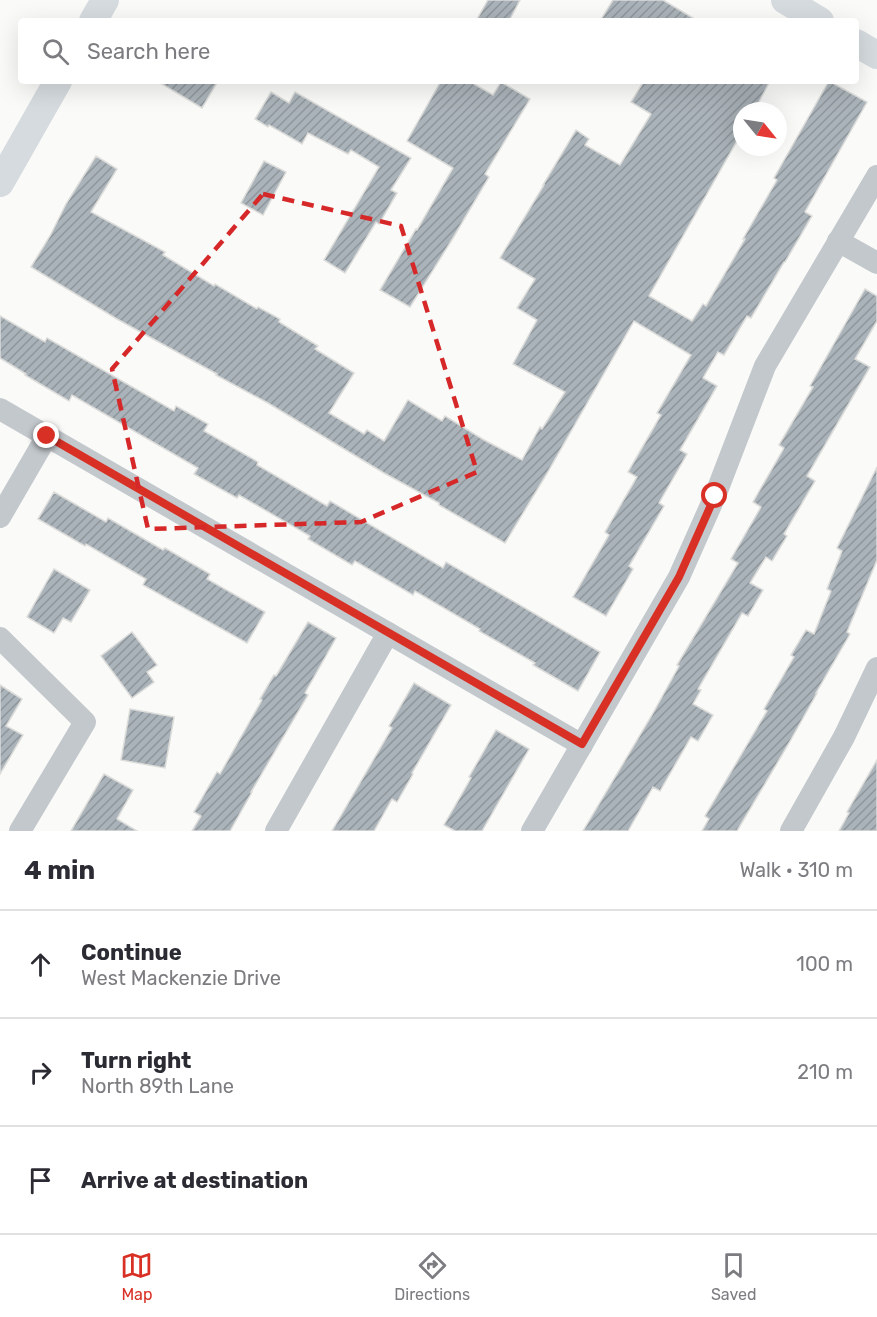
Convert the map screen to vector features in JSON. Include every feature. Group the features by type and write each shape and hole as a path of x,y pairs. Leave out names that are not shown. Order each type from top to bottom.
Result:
{"main road":[{"path":"95,18 105,0"},
{"path":"785,0 815,18"},
{"path":"859,45 877,55"},
{"path":"0,183 56,84"}],"street":[{"path":"532,831 679,577 715,496 765,366 877,176"},
{"path":"838,241 877,263"},
{"path":"0,409 582,744"},
{"path":"0,517 47,436"},
{"path":"276,831 388,633"},
{"path":"0,638 85,722 20,831"},
{"path":"791,831 844,737 877,668"}],"highlighted area":[{"path":"263,194 401,226 477,472 361,522 148,529 112,369"}],"building":[{"path":"488,0 520,0 511,18 478,18"},
{"path":"613,0 663,0 693,18 602,18"},
{"path":"162,84 216,84 202,108"},
{"path":"439,84 474,84 493,95 500,84 504,84 530,99 485,174 489,177 410,307 380,290 453,168 407,141"},
{"path":"642,84 768,84 759,102 733,102 733,148 649,296 692,321 703,304 706,306 745,239 743,239 777,180 774,178 827,84 834,84 867,102 805,212 812,216 785,262 751,318 747,316 724,355 718,352 703,378 717,386 680,450 687,454 659,503 664,506 629,566 633,569 606,616 573,597 609,535 605,532 637,477 628,472 661,415 657,413 691,355 634,321 505,543 31,267 96,156 117,169 91,212 165,252 163,255 214,286 215,284 257,309 258,307 280,319 279,322 318,346 315,349 354,373 329,413 364,434 367,430 384,441 408,400 442,421 445,416 522,460 540,427 542,429 565,392 513,364 537,320 517,308 535,279 500,258 576,130 589,139 585,145 620,165 651,114 631,102"},
{"path":"271,92 289,103 295,92 411,158 391,190 397,193 379,224 376,222 345,273 324,260 379,167 351,150 348,154 308,133 302,144 255,119"},
{"path":"264,161 286,172 263,215 241,203"},
{"path":"865,289 877,296 877,321 855,359 870,367 807,476 815,481 784,534 787,536 772,561 766,557 750,583 763,590 748,616 742,613 698,689 701,690 693,704 713,715 698,741 691,737 660,791 653,787 628,831 583,831 738,563 731,559 761,507 753,502 784,448 779,445"},
{"path":"0,316 45,342 47,338 174,411 176,406 208,424 204,431 327,506 330,501 443,568 446,562 600,652 578,691 415,591 413,595 355,561 352,565 308,539 310,536 239,495 237,498 194,474 198,468 72,395 69,401 25,375 0,358"},
{"path":"877,467 877,560 847,632 850,634 737,831 702,831 709,819 705,816 767,711 764,709 794,657 791,655 806,630 814,634 831,591 827,589 842,551 837,548"},
{"path":"54,492 106,522 108,518 163,550 165,548 210,574 207,579 265,612 247,643 143,585 146,579 38,519"},
{"path":"54,569 90,590 71,622 63,618 54,633 27,617"},
{"path":"308,622 336,638 305,693 308,695 230,831 192,831 201,816 194,812 217,772 220,774 262,700 260,699"},
{"path":"132,632 157,665 147,672 154,682 132,698 101,656"},
{"path":"414,683 451,705 413,774 397,802 392,799 374,831 332,831 392,728 389,726"},
{"path":"0,685 22,699 6,726 23,735 0,774"},
{"path":"130,709 174,717 165,768 121,760"},
{"path":"496,730 529,749 482,831 455,831 444,825"},
{"path":"877,760 877,831 839,831 849,813 847,812"},
{"path":"104,774 133,790 117,819 137,831 71,831"}],"route":[{"path":"47,436 582,744 679,577 715,496"}]}
